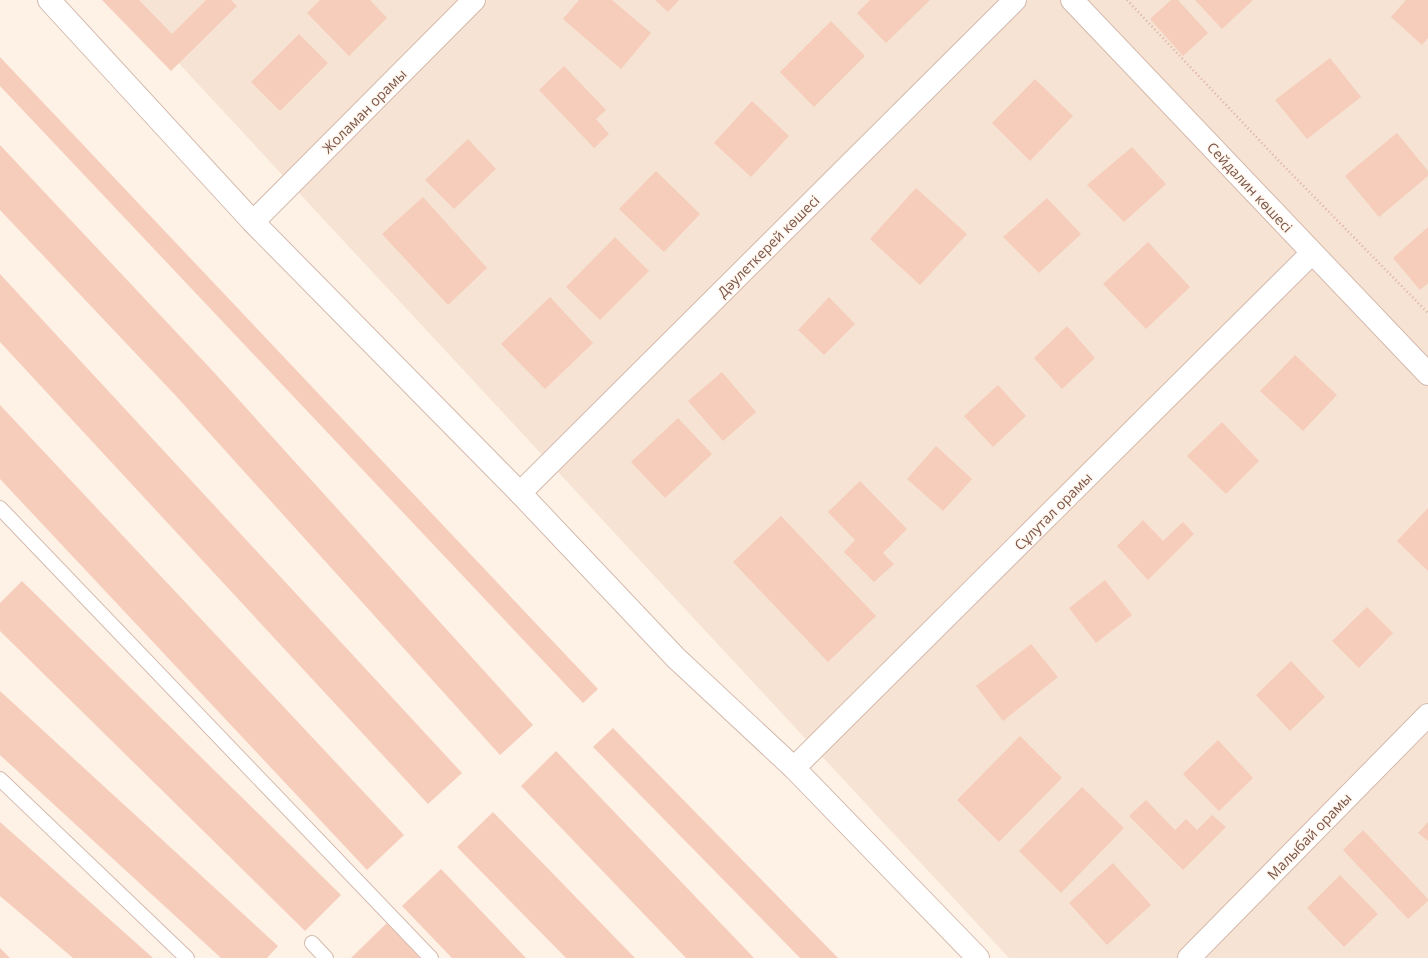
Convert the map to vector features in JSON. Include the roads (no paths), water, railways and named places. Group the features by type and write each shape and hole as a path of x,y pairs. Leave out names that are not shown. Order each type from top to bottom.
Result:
{"street":[{"path":"49,0 253,222 520,493 676,658 794,768 978,958"},
{"name":"Жоламан орамы","path":"253,222 474,0"},
{"name":"Дәулеткерей көшесі","path":"520,493 1015,0"},
{"name":"Сейдалин көшесі","path":"1072,0 1428,374"},
{"name":"Сұлутал орамы","path":"794,768 1312,253"},
{"name":"Малыбай орамы","path":"1189,958 1428,714"}],"lane":[{"path":"0,508 431,958"},
{"path":"0,779 187,958"},
{"path":"312,943 326,958"}]}
